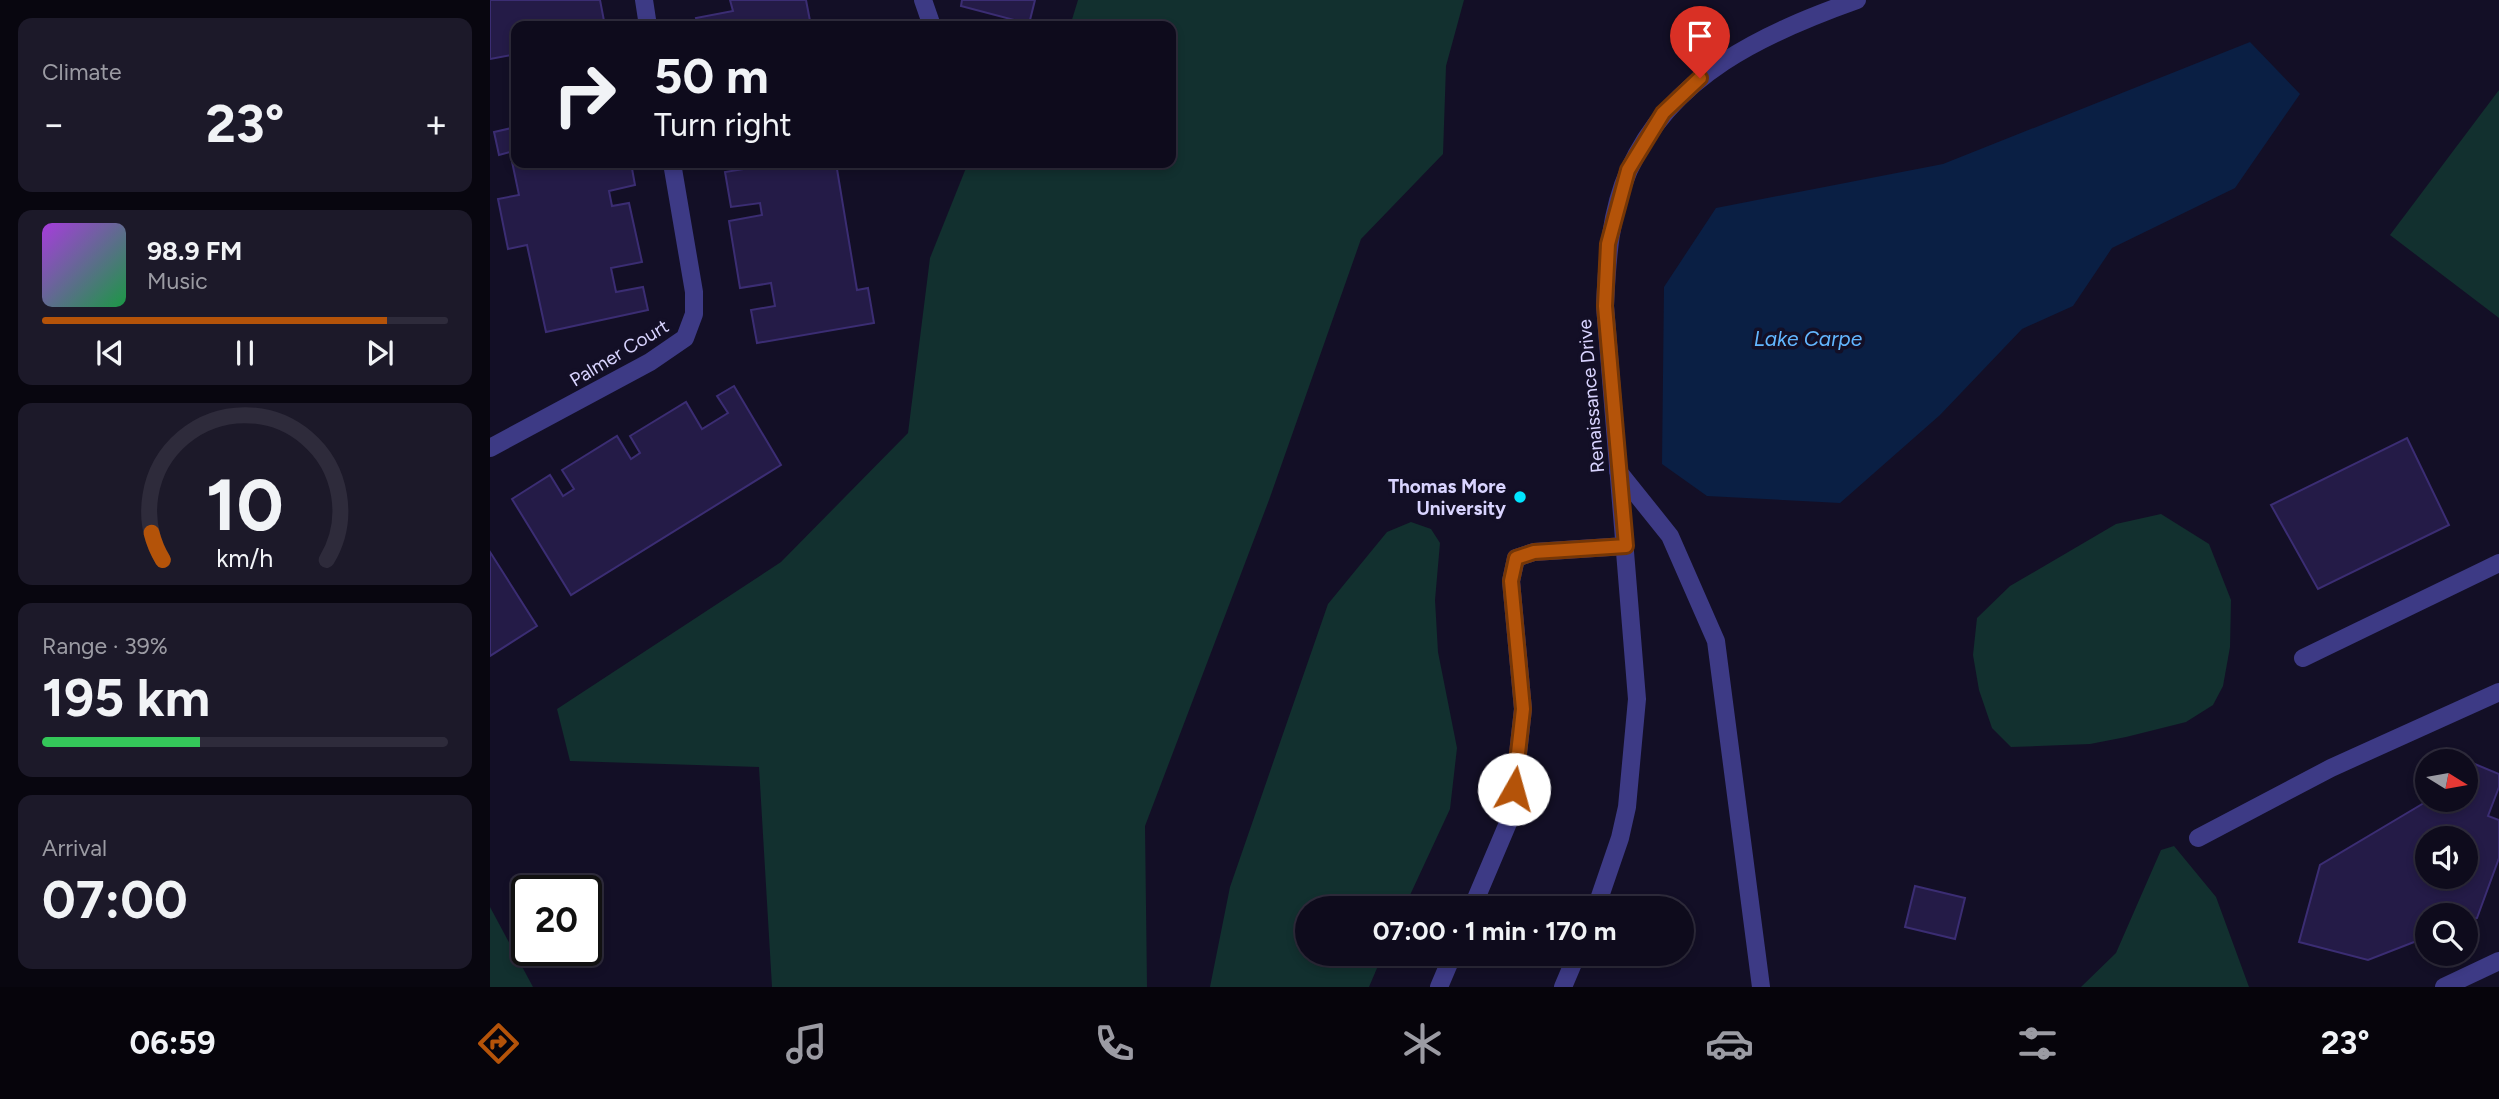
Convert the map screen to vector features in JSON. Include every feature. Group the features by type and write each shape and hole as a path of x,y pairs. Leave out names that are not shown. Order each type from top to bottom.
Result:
{"street":[{"path":"643,0 647,21"},
{"path":"923,0 930,21"},
{"name":"Renaissance Drive","path":"1600,896 1620,838 1627,807 1636,699 1605,306 1608,244 1628,170 1663,113 1687,88 1713,67 1746,47 1857,0"},
{"name":"Palmer Court","path":"490,448 650,362 685,338 694,314 694,292 673,168"},
{"path":"1618,471 1670,536 1716,641 1761,987"},
{"path":"1477,896 1511,816 1523,709 1511,581 1516,558 1534,552 1626,546"},
{"path":"2303,658 2499,563"},
{"path":"2197,838 2331,768 2499,692"},
{"path":"2444,987 2499,961"},
{"path":"1439,987 1448,966"},
{"path":"1563,987 1572,966"}],"green space":[{"path":"1078,0 1464,0 1446,66 1443,154 1361,239 1269,500 1145,826 1147,987 772,987 759,767 570,761 557,709 781,562 908,433 930,258 966,168 1176,168 1176,21 1072,21"},
{"path":"2499,90 2499,318 2390,235"},
{"path":"2161,514 2209,544 2231,600 2230,647 2223,686 2213,705 2186,722 2126,737 2090,744 2011,747 1992,728 1979,690 1973,655 1977,618 2010,586 2116,524"},
{"path":"1411,522 1431,529 1440,543 1435,600 1438,652 1457,748 1450,809 1410,896 1295,896 1295,966 1378,966 1369,987 1210,987 1230,887 1328,604 1387,532"},
{"path":"2174,846 2216,897 2249,987 2081,987 2116,953 2161,850"},
{"path":"490,907 511,946 511,966 522,966 533,987 490,987"}],"water":[{"name":"Lake Carpe","path":"2250,42 2300,94 2235,188 2112,248 2073,306 2022,329 1940,415 1840,503 1707,496 1662,464 1664,287 1716,208 1943,164"}],"building":[{"path":"490,0 600,0 604,21 511,21 511,55 490,59"},
{"path":"730,0 806,0 810,21 697,21 696,18 733,11"},
{"path":"962,0 1035,0 1030,21 1018,21 961,6"},
{"path":"511,128 511,157 510,152 499,155 494,132"},
{"path":"513,168 632,168 635,185 609,191 612,206 629,203 642,262 611,268 616,292 643,287 648,310 546,332 527,245 508,249 498,199 519,195"},
{"path":"750,168 837,168 857,290 868,288 874,323 757,343 751,310 775,306 771,283 740,288 729,221 762,215 760,203 731,207 725,172"},
{"path":"734,386 781,465 571,595 512,499 550,475 563,496 574,489 562,470 617,436 631,459 640,453 630,436 686,402 702,429 728,413 717,396"},
{"path":"2407,438 2449,525 2318,589 2271,505"},
{"path":"490,552 537,626 490,656"},
{"path":"2478,765 2499,774 2499,787 2488,816 2499,820 2499,858 2478,915 2478,903 2415,903 2415,942 2368,960 2299,942 2320,865 2415,808 2415,812 2478,812"},
{"path":"1915,886 1965,898 1955,939 1905,927"}],"place":[{"name":"Thomas More University","path":"1520,497"}],"route":[{"path":"1514,789 1523,709 1511,581 1516,558 1534,552 1626,546 1605,306 1608,244 1628,170 1663,113 1700,78"}]}
